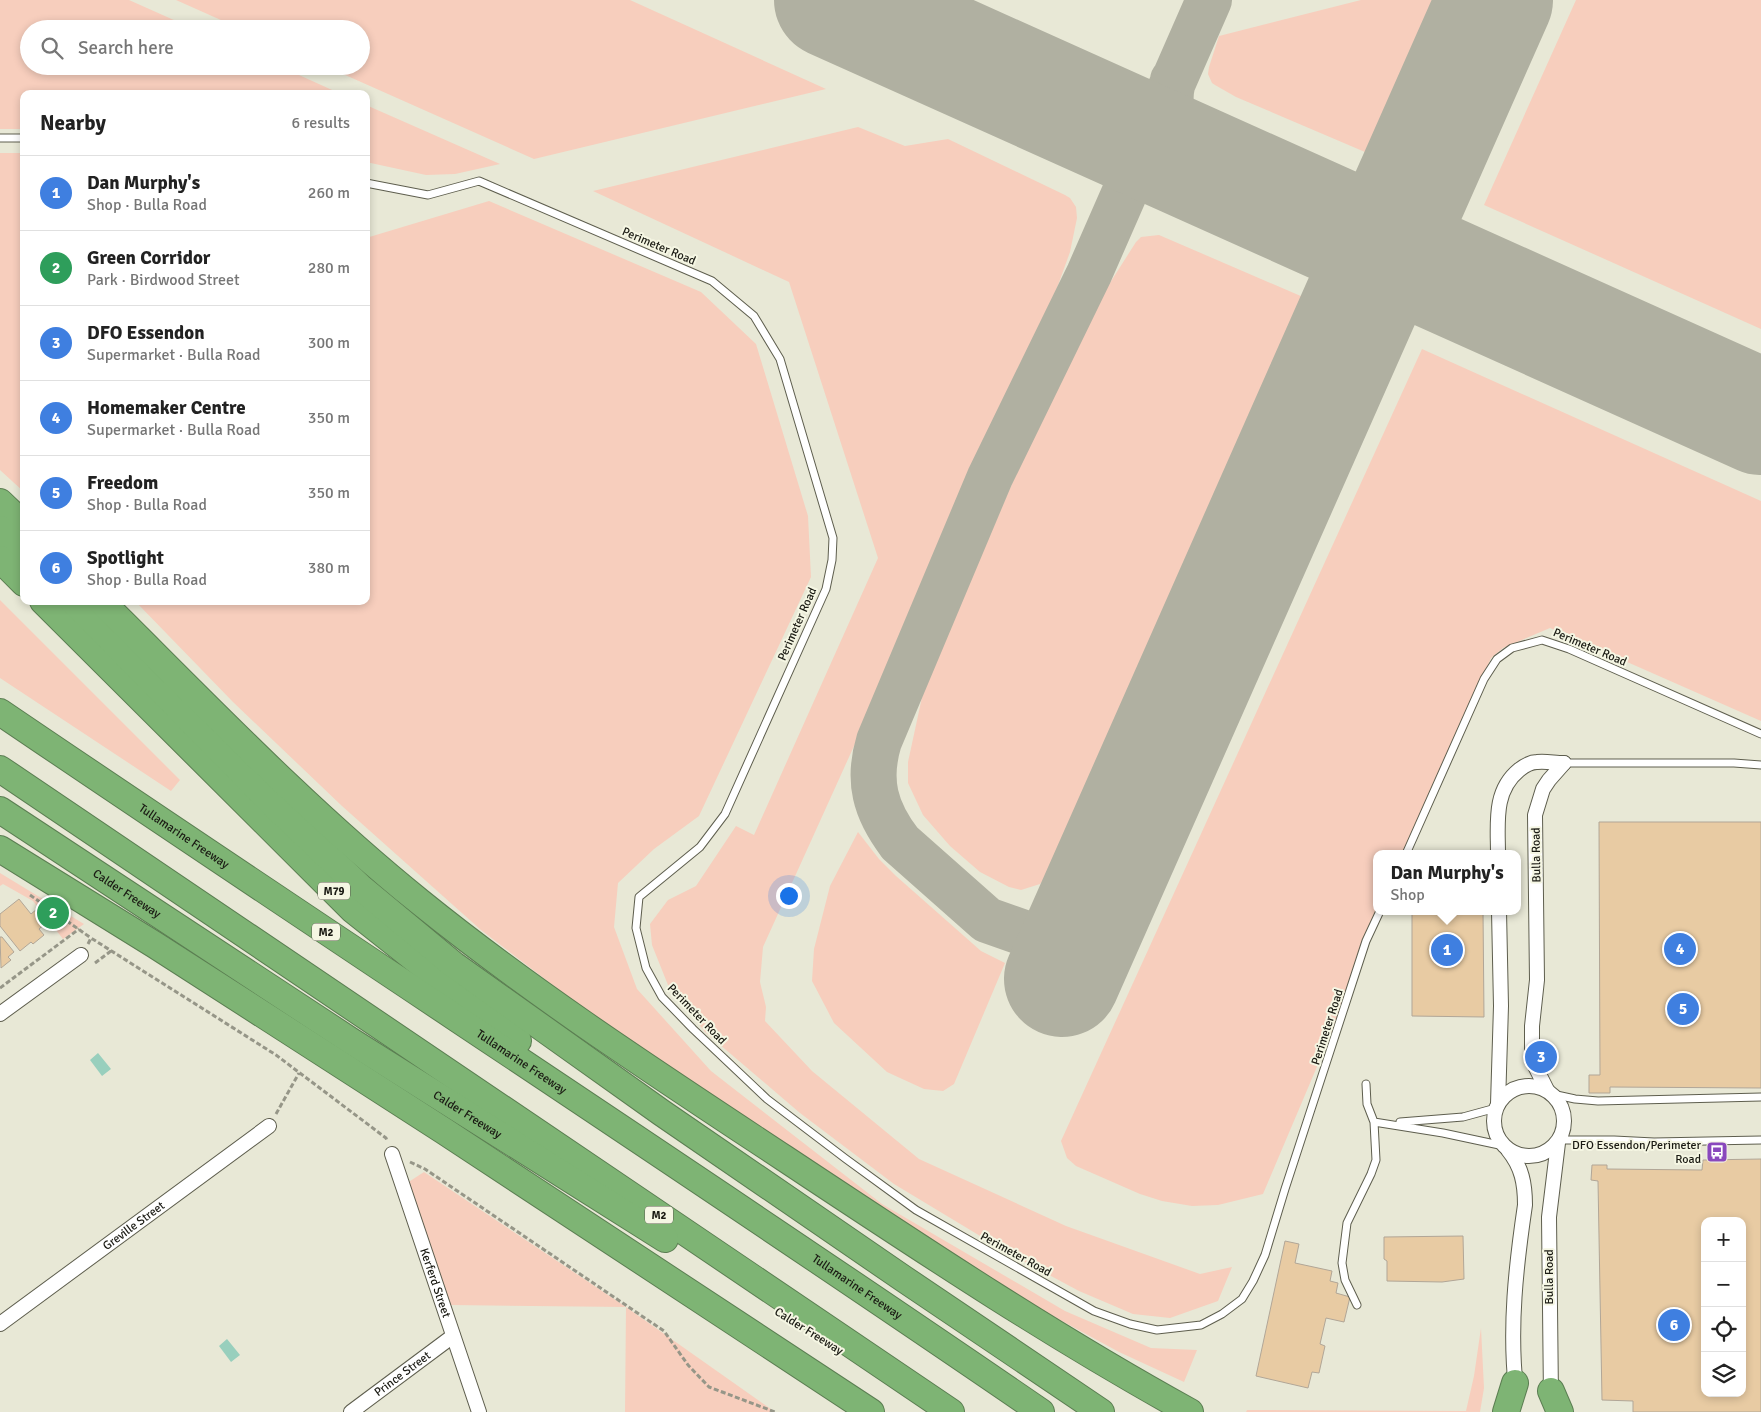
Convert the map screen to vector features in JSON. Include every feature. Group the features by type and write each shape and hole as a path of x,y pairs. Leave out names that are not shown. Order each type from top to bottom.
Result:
{"highway":[{"path":"0,502 20,521"},
{"path":"0,529 20,548"},
{"path":"0,559 20,578"},
{"name":"M79","path":"47,605 353,910 654,1149"},
{"path":"77,605 274,805 360,887 454,965 896,1274 1101,1412"},
{"path":"105,605 244,744 363,853 470,941 560,1008 941,1262 1092,1355 1190,1412"},
{"name":"Tullamarine Freeway","path":"0,712 209,854 654,1149 1041,1412"},
{"name":"M2","path":"0,769 951,1412"},
{"name":"Calder Freeway","path":"0,810 351,1041 938,1412"},
{"path":"0,849 164,950 872,1412"},
{"path":"672,1084 840,1214 1109,1412"},
{"path":"565,1212 844,1412"},
{"path":"1506,1412 1515,1383"}],"street":[{"path":"1498,850 1498,807 1501,795 1508,781 1524,766 1535,761 1564,763"},
{"name":"Bulla Road","path":"1549,1092 1536,1068 1532,1050 1532,1026 1537,972 1535,815 1543,789 1564,763"},
{"path":"1499,915 1501,1006 1497,1106 1494,1128 1498,1138 1516,1160 1525,1193 1514,1292 1513,1338 1518,1412"},
{"path":"0,1014 81,955"},
{"path":"1497,1106 1511,1090 1520,1087 1538,1086 1549,1092 1560,1103 1565,1115 1564,1128 1559,1142 1550,1151 1529,1157 1518,1155 1506,1148"},
{"name":"Greville Street","path":"0,1324 268,1126"},
{"name":"Bulla Road","path":"1554,1405 1549,1217 1559,1142"},
{"name":"Kerferd Street","path":"392,1154 479,1412"},
{"name":"Prince Street","path":"350,1412 453,1336"}],"lane":[{"path":"0,138 20,138"},
{"name":"Perimeter Road","path":"370,184 428,195 479,181 712,281 754,316 780,359 833,538 832,560 826,589 724,814 700,847 639,896 636,928 646,968 662,997 693,1029 767,1099 908,1204 1094,1311 1130,1324 1157,1330 1180,1328 1201,1324 1222,1314 1242,1299 1265,1255 1366,942 1378,915"},
{"name":"Perimeter Road","path":"1408,850 1484,679 1497,659 1512,648 1521,645 1542,640 1569,649 1761,734"},
{"path":"1564,763 1734,763 1761,765"},
{"path":"1357,1305 1345,1280 1342,1256 1347,1223 1376,1160 1374,1122 1367,1104 1366,1084"},
{"path":"1549,1092 1575,1099 1598,1100 1761,1098"},
{"path":"1387,1123 1463,1117 1497,1106"},
{"path":"1374,1122 1387,1123 1506,1148"},
{"path":"1559,1142 1761,1140"}],"path":[{"path":"37,900 91,938 276,1056 386,1138 392,1154 425,1169 664,1331 688,1365 709,1387 774,1412"},
{"path":"0,988 79,929"},
{"path":"81,955 91,938"},
{"path":"268,1126 299,1073"}],"shaded area":[{"path":"0,0 129,0 174,20 20,20 20,75 299,75 332,90 20,90 20,129 0,129"},
{"path":"176,0 630,0 826,89 534,159 345,75 370,75 370,20 221,20"},
{"path":"1361,0 1445,0 1372,155 1236,97 1212,83 1208,74 1209,67 1219,36"},
{"path":"1576,0 1761,0 1761,329 1484,205"},
{"path":"370,107 500,164 455,174 426,175 370,163"},
{"path":"858,127 905,146 948,139 1070,198 1076,207 1077,218 1070,252 1057,288 1005,399 878,693 763,947 760,982 766,1007 765,1021 812,1071 919,1159 1066,1226 1200,1274 1232,1267 1218,1301 1170,1318 1133,1314 1079,1291 1010,1254 894,1184 800,1113 705,1032 668,985 652,945 650,924 668,900 696,886 736,826 754,835 878,558 789,282 593,191"},
{"path":"0,153 20,153 20,488 0,470"},
{"path":"489,201 701,292 756,344 808,516 811,577 699,816 654,849 618,883 614,927 637,989 711,1071 882,1204 1065,1311 1151,1348 1197,1350 1184,1382 1119,1352 985,1279 627,1042 481,930 342,806 233,702 139,605 370,605 370,237"},
{"path":"1159,235 1310,300 1290,350 1153,642 1047,876 1040,884 1021,890 1009,887 980,872 950,846 923,815 908,783 908,762 924,688 1023,458 1101,297 1136,242 1141,237"},
{"path":"1422,349 1761,501 1761,721 1550,628 1503,648 1491,658 1410,850 1373,850 1373,915 1381,915 1263,1194 1218,1205 1192,1206 1162,1201 1140,1194 1076,1166 1067,1158 1061,1141"},
{"path":"0,600 180,780 171,791 0,678"},
{"path":"858,832 879,859 896,876 981,951 1005,963 954,1084 943,1091 924,1089 887,1072 834,1023 812,981 814,949 830,886"},
{"path":"0,873 84,924 63,939 33,901 3,884 0,886"},
{"path":"424,1172 626,1307 451,1305 407,1183"},
{"path":"626,1307 775,1412 625,1412"},
{"path":"1481,1328 1484,1388 1480,1412 1246,1412 1247,1410 1466,1411 1474,1376"}],"water":[{"path":"98,1053 111,1069 102,1076 90,1060"},
{"path":"227,1339 240,1355 231,1362 219,1346"}],"building":[{"path":"1599,822 1761,822 1761,1088 1610,1087 1610,1093 1589,1093 1589,1075 1600,1075"},
{"path":"19,899 31,914 37,909 47,922 39,929 44,935 20,951 0,926 0,914"},
{"path":"1412,915 1483,915 1484,1017 1412,1016"},
{"path":"0,937 14,952 8,957 11,960 1,968"},
{"path":"1761,1159 1761,1412 1633,1412 1633,1401 1602,1400 1598,1181 1591,1180 1592,1165 1607,1165 1607,1169 1702,1170 1703,1160"},
{"path":"1463,1236 1464,1279 1442,1282 1387,1281 1384,1237"},
{"path":"1285,1241 1299,1244 1295,1263 1332,1271 1330,1281 1338,1283 1336,1293 1350,1297 1344,1322 1326,1318 1320,1344 1325,1346 1319,1373 1312,1372 1308,1388 1256,1376"}],"taxiway":[{"path":"1117,856 1091,906 1080,920 1054,934 1038,936 987,920 900,843 891,831 884,819 876,795 874,782 875,756 879,741 990,477 1089,274 1209,0"},
{"path":"1173,80 1170,105 1175,128 1179,139 1186,149 1204,167"}],"runway":[{"path":"832,0 1761,417"},
{"path":"1062,979 1495,0"}],"place":[{"name":"Green Corridor","path":"53,913"},
{"name":"Homemaker Centre","path":"1680,949"},
{"name":"Dan Murphy's","path":"1447,950"},
{"name":"Freedom","path":"1683,1009"},
{"name":"DFO Essendon","path":"1541,1057"},
{"name":"DFO Essendon/Perimeter Road","path":"1717,1152"},
{"name":"Spotlight","path":"1674,1325"}]}
